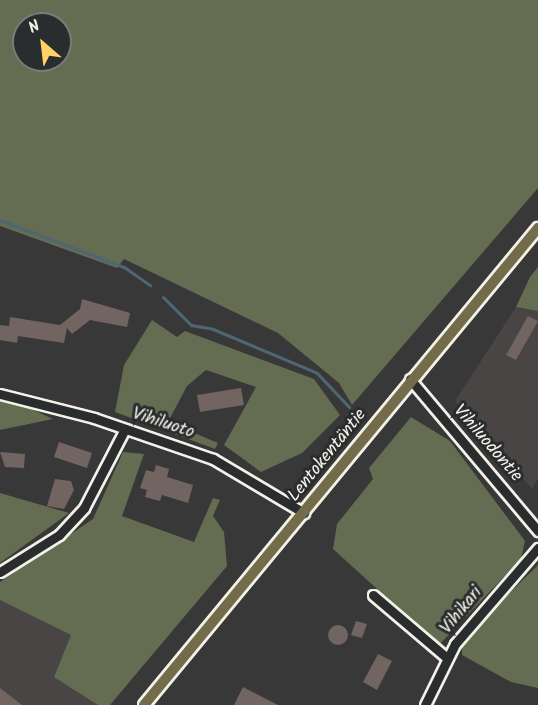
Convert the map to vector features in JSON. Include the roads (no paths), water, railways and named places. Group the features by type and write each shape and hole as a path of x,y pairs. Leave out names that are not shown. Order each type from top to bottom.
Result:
{"main road":[{"name":"Lentokentäntie","path":"144,705 304,513 410,380 538,228"}],"street":[{"name":"Vihiluodontie","path":"410,380 538,531"},
{"name":"Vihiluoto","path":"0,394 125,429 213,459 304,513"},
{"path":"0,572 59,535 84,508 125,429"},
{"name":"Vihikari","path":"425,705 447,658 538,548"},
{"path":"373,595 447,658"}],"waterway":[{"path":"0,220 124,267 150,285"},
{"path":"163,297 191,325 213,329 317,373 349,407"}]}
